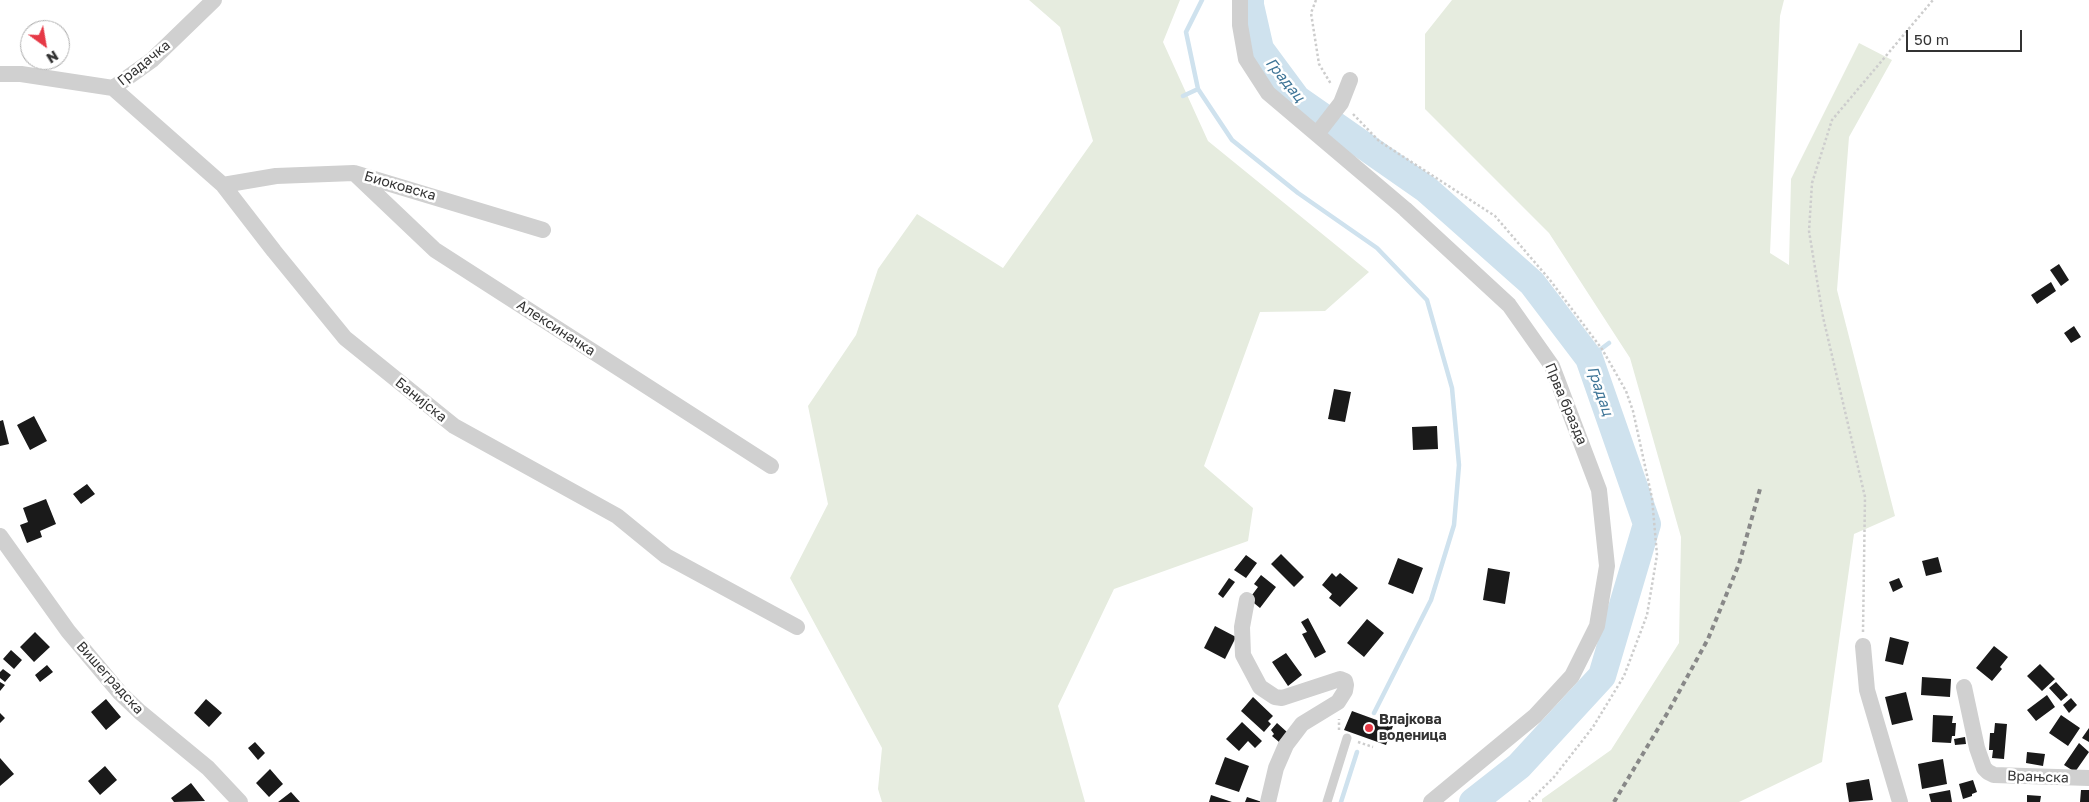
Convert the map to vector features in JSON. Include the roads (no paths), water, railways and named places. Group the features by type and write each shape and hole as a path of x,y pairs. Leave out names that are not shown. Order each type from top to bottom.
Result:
{"street":[{"name":"Градачка","path":"0,74 22,74 113,88 152,60 214,0"},
{"name":"Прва бразда","path":"1240,0 1240,25 1246,59 1268,93 1405,209 1508,305 1552,366 1600,490 1607,566 1597,626 1572,676 1535,716 1435,797"},
{"path":"1317,134 1341,102 1350,80"},
{"name":"Банијска","path":"113,88 223,185 345,338 454,426 617,516 666,556 797,627"},
{"name":"Биоковска","path":"223,185 276,176 354,173 543,230"},
{"name":"Алексиначка","path":"354,173 436,250 771,466"},
{"name":"Вишеградска","path":"0,536 68,631 120,693 208,768 240,802"},
{"path":"1247,600 1242,627 1242,655 1260,688 1275,697 1282,698 1340,679 1345,681 1346,685 1346,692 1338,702 1302,724 1286,745 1276,768 1268,802"},
{"path":"1863,646 1867,690 1900,802"},
{"name":"Врањска","path":"1964,687 1977,748 1984,768 1988,772 1994,775 2089,778"}],"lane":[{"path":"1327,802 1347,738"}],"waterway":[{"path":"1202,0 1186,32 1198,89 1232,140 1298,193 1377,248 1427,300 1452,388 1459,465 1454,525 1431,600 1374,713"},
{"name":"Градац","path":"1250,0 1260,49 1297,99 1426,189 1532,283 1589,358 1647,524 1602,676 1519,766 1473,802"},
{"path":"1183,96 1198,89"},
{"path":"1589,358 1609,343"},
{"path":"1341,802 1357,752"}],"railway":[{"path":"1614,802 1668,712 1708,639 1739,564 1760,489"}],"place":[{"name":"Влајкова воденица","path":"1369,728"}]}
